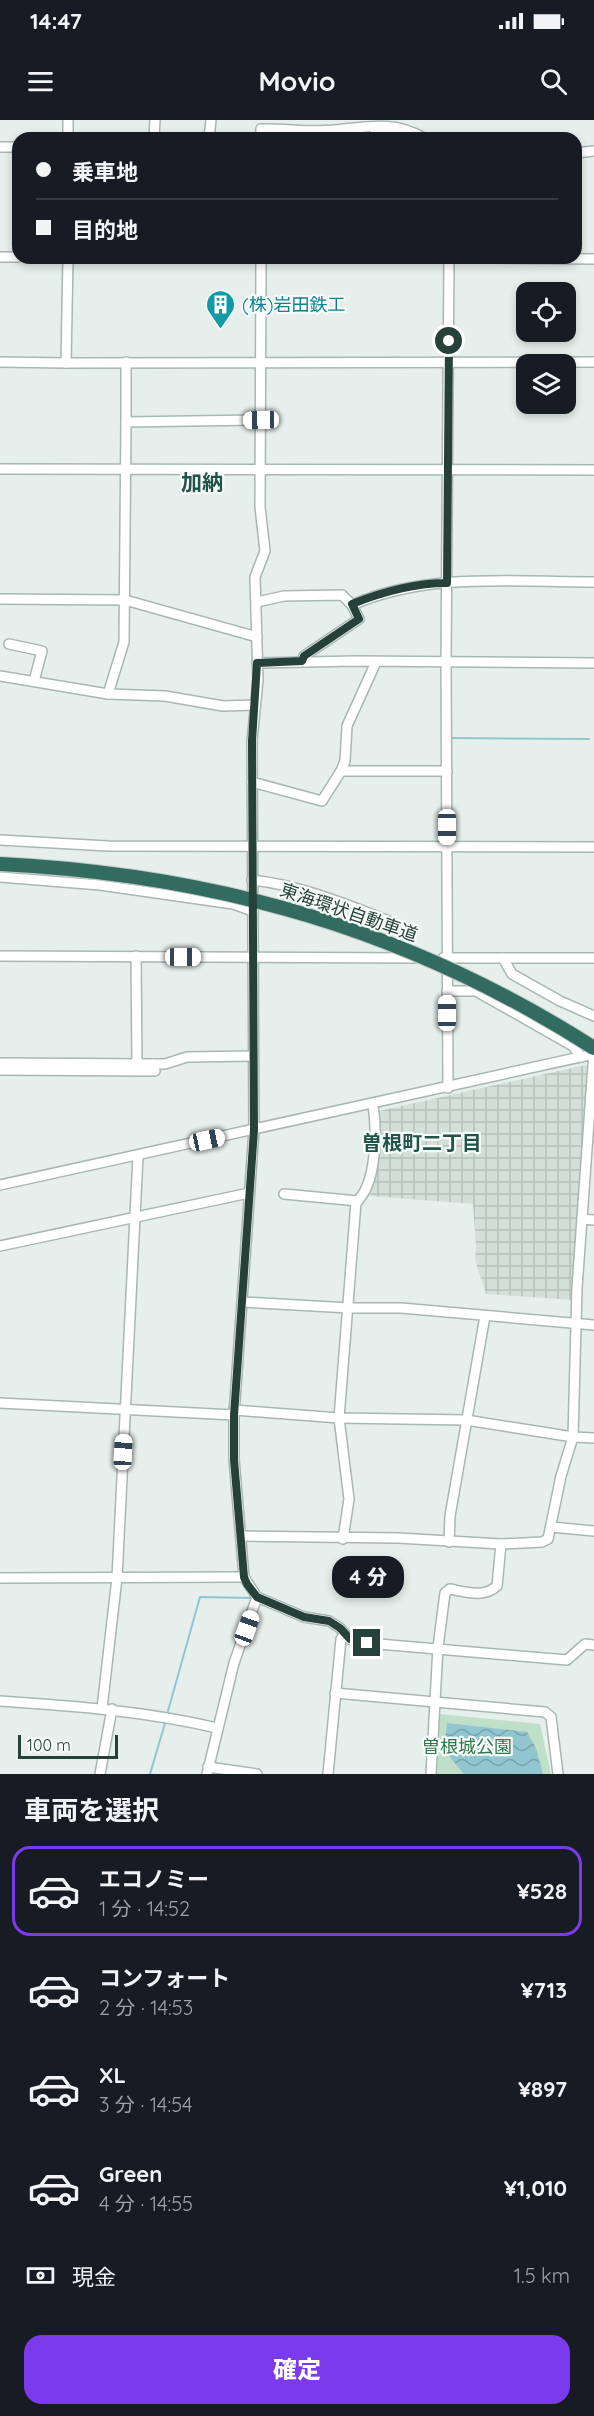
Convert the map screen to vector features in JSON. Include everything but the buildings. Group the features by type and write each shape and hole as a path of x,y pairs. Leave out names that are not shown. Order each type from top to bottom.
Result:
{"highway":[{"name":"東海環状自動車道","path":"0,864 145,878 264,902 333,922 451,969 551,1021 594,1052"}],"street":[{"path":"261,129 334,130 410,124"},
{"path":"364,127 387,132"},
{"path":"334,130 344,132"},
{"path":"66,363 68,264"},
{"path":"261,264 261,507 265,551 255,578 257,663 252,741 254,1130 234,1412 234,1460 244,1577 257,1597 304,1617 329,1621 340,1628 350,1639 367,1643 426,1650 438,1647 567,1660 585,1644 594,1645"},
{"path":"448,1088 446,662 449,264"},
{"path":"0,362 594,362"},
{"path":"108,694 124,642 126,362"},
{"path":"126,422 261,420"},
{"path":"0,469 594,470"},
{"path":"352,604 428,583 594,582"},
{"path":"257,602 284,596 342,595 352,604 359,619 304,656 302,661"},
{"path":"0,599 125,600 257,637"},
{"path":"9,644 42,651 34,681"},
{"path":"257,663 302,661 594,663"},
{"path":"252,783 322,801 345,761 347,726 376,662"},
{"path":"0,676 108,694 165,696 223,706 255,705"},
{"path":"341,771 447,771"},
{"path":"0,840 108,846 594,848"},
{"path":"0,877 112,886 233,904 253,912"},
{"path":"252,879 273,882 339,901 394,923"},
{"path":"0,956 594,958"},
{"path":"136,956 137,1064"},
{"path":"503,958 512,974 560,1001 594,1016"},
{"path":"447,991 476,991 573,1046 581,1057"},
{"path":"0,1185 373,1105 581,1057 594,1052 576,1324 573,1437 561,1476 548,1539 542,1542 501,1544 398,1538 242,1536"},
{"path":"0,1063 165,1064 187,1057 253,1056"},
{"path":"0,1070 155,1071 153,1064"},
{"path":"343,1539 349,1499 339,1418 354,1225 358,1201 364,1196 371,1171 375,1141 373,1105"},
{"path":"100,1774 117,1578 138,1155"},
{"path":"0,1246 249,1193"},
{"path":"284,1194 358,1201"},
{"path":"582,1219 594,1220"},
{"path":"243,1302 349,1308 401,1308 594,1325"},
{"path":"449,1542 450,1516 485,1316"},
{"path":"0,1403 339,1418 466,1420 573,1437 594,1438"},
{"path":"551,1527 594,1531"},
{"path":"431,1774 438,1647 445,1593 450,1588 477,1594 491,1592 497,1586 501,1544"},
{"path":"0,1578 244,1577"},
{"path":"257,1597 234,1663 207,1771 257,1774"},
{"path":"328,1774 341,1639 345,1635"},
{"path":"335,1693 544,1712 551,1717 558,1774"},
{"path":"0,1701 107,1708 164,1716 217,1728"}],"shaded area":[{"path":"590,1064 573,1300 486,1294 475,1260 473,1204 370,1196 380,1151 379,1111"}],"green space":[{"name":"曽根城公園","path":"439,1714 540,1724 551,1774 437,1774"}],"water":[{"name":"曽根城公園","path":"447,1723 527,1732 536,1748 543,1774 464,1774 444,1750"}],"waterway":[{"path":"451,738 589,739"},
{"path":"168,1711 200,1597 253,1598"},
{"path":"150,1774 166,1720"}],"place":[{"name":"(株)岩田鉄工","path":"221,330"}],"district":[{"name":"加納","path":"202,482"},
{"name":"曽根町二丁目","path":"422,1142"}],"route":[{"path":"367,1643 350,1639 340,1628 329,1621 304,1617 257,1597 244,1577 234,1460 234,1415 254,1130 252,741 258,680 257,663 302,661 304,656 359,619 352,604 369,597 428,583 447,583 449,341"}]}
